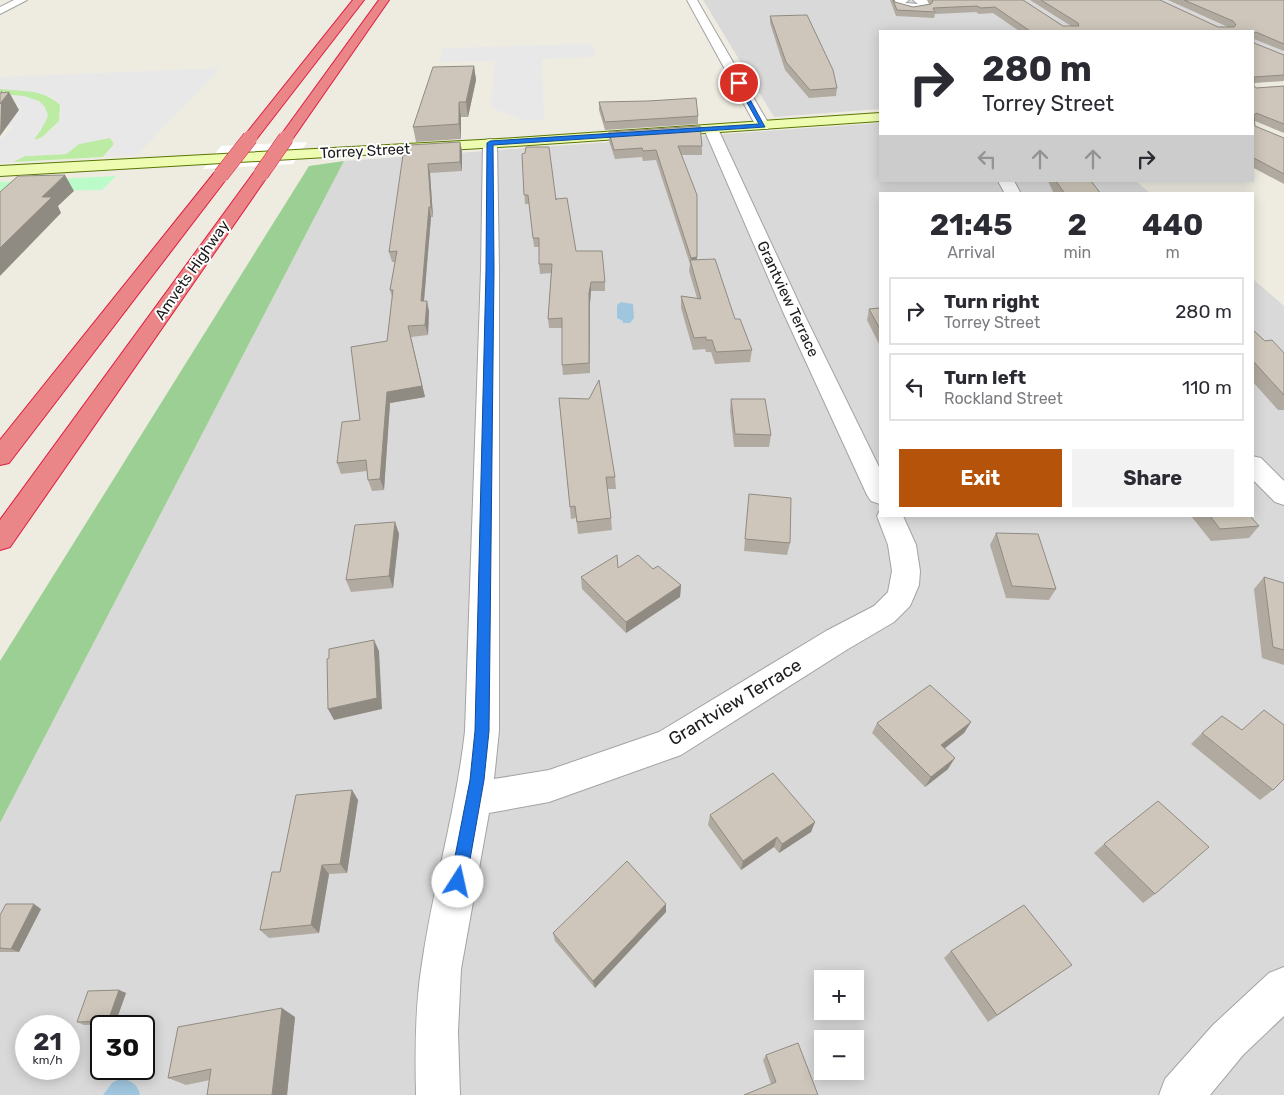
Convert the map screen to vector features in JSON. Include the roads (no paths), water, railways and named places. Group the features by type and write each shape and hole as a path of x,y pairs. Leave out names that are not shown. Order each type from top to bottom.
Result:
{"highway":[{"name":"Amvets Highway","path":"0,457 359,0"},
{"name":"Amvets Highway","path":"0,540 384,0"}],"main road":[{"name":"Torrey Street","path":"0,171 490,143 879,117"}],"street":[{"path":"0,11 22,0"},
{"path":"692,0 763,126"},
{"path":"904,0 898,2 898,4 912,8 925,6 925,4 918,0"},
{"name":"Grantview Terrace","path":"711,129 794,314 879,493"},
{"path":"438,1095 437,1014 442,967 480,762 484,675 490,143"},
{"path":"1254,466 1284,496"},
{"name":"Grantview Terrace","path":"474,799 549,786 669,744 829,645 884,614 900,598 905,585 906,571 902,545 890,517"},
{"path":"1181,1095 1228,1040 1284,988"}],"water":[{"path":"621,302 633,304 634,318 630,323 623,323 623,321 617,318 617,305"},
{"path":"117,1080 128,1080 138,1088 140,1095 103,1095 112,1083"}]}
